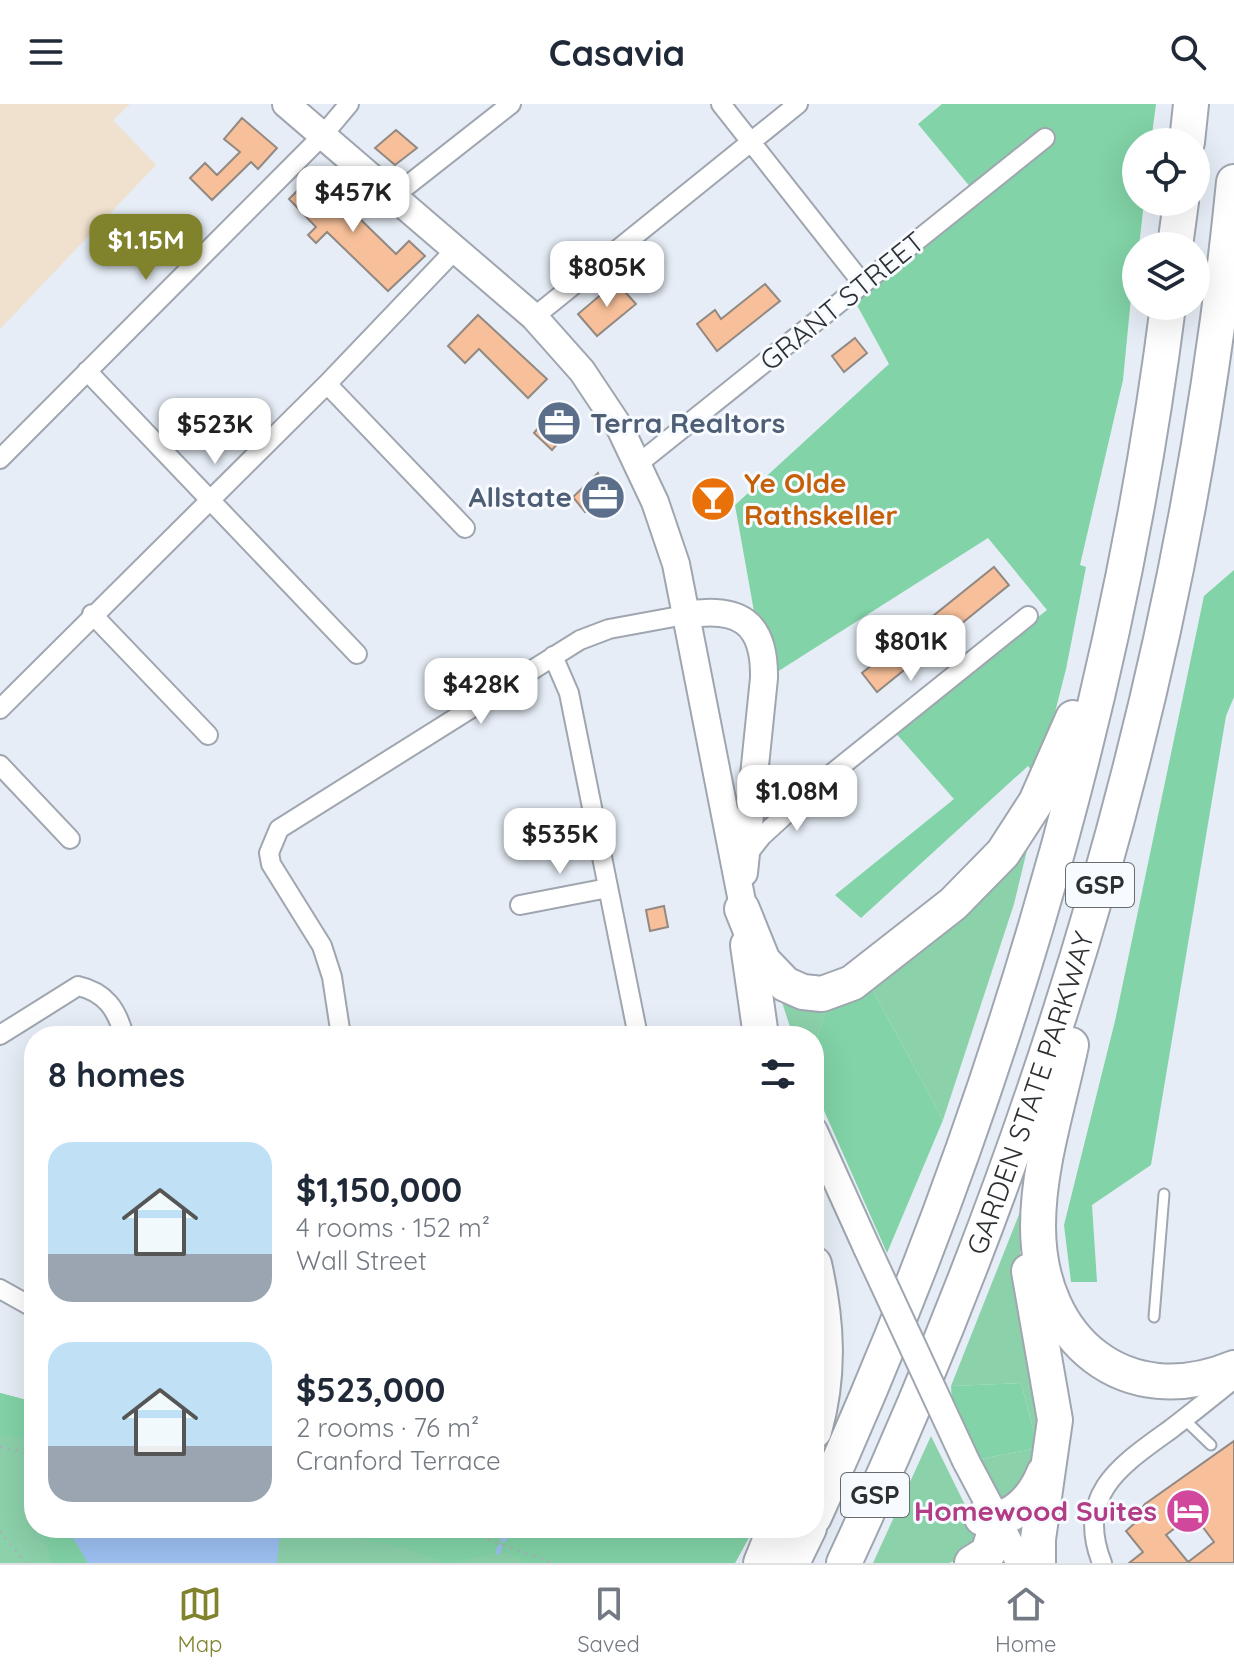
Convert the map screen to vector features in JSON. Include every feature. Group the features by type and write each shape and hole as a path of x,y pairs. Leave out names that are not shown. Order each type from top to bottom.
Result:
{"highway":[{"path":"1188,128 1191,104"},
{"name":"GARDEN STATE PARKWAY","path":"844,1563 945,1334 1005,1179 1074,972 1135,754 1172,589 1198,450 1234,182"},
{"name":"GARDEN STATE PARKWAY","path":"824,1494 916,1279 991,1069 1064,819 1130,532 1166,320"},
{"path":"742,909 756,947 770,971 794,989 822,994 843,988 865,975 967,891 1016,835 1045,784 1091,666 1130,532"},
{"path":"1038,1563 1038,1539 1053,1446 1052,1394 1034,1315 1029,1272 1031,1232 1135,754"},
{"path":"742,909 760,1026"},
{"path":"1043,1173 1038,1229 1045,1275 1060,1315 1084,1347 1111,1369 1148,1382 1185,1382 1234,1368"},
{"path":"824,1334 824,1383"},
{"path":"993,1545 1036,1490 1053,1446"},
{"path":"761,1563 771,1538"},
{"name":"GSP","path":"792,1563 804,1538"}],"main road":[{"path":"286,104 534,317 588,380 638,464 671,548 742,909 775,1026"},
{"path":"685,615 716,611 733,614 746,623 759,640 764,678 742,909"},
{"path":"824,1153 966,1461 993,1545"}],"street":[{"path":"0,459 323,135 349,104"},
{"path":"394,196 511,104"},
{"path":"721,104 863,284"},
{"path":"534,317 798,104"},
{"name":"GRANT STREET","path":"638,464 1045,138"},
{"path":"0,709 92,614 327,384 456,249"},
{"path":"87,371 357,654"},
{"path":"327,384 465,528"},
{"path":"92,614 208,735"},
{"path":"339,1026 332,977 322,946 271,864 271,841 289,821 598,631 685,615"},
{"path":"745,858 762,836 820,783 1028,616"},
{"path":"553,656 569,693 636,1026"},
{"path":"754,764 764,787 777,795 793,795 820,783"},
{"path":"0,765 70,839"},
{"path":"520,905 608,888"},
{"path":"0,1035 78,986 95,990 110,1002 120,1026"},
{"path":"0,1289 24,1302"},
{"path":"1102,1563 1094,1531 1103,1489 1125,1462 1234,1379"}],"lane":[{"path":"1154,1317 1164,1194"},
{"path":"1184,1419 1211,1445"}],"path":[{"path":"0,1447 24,1452"},
{"path":"0,1531 26,1563"},
{"path":"485,1538 552,1563"}],"shaded area":[{"path":"0,104 130,104 113,120 156,165 0,329"}],"green space":[{"path":"942,104 1156,104 1153,128 1122,128 1122,216 1142,216 1141,232 1122,232 1122,320 1129,320 1123,380 1080,565 1086,567 1066,669 1038,779 1028,766 861,918 835,895 954,799 893,730 1047,610 988,538 777,672 755,617 735,505 889,364 852,296 976,194 918,124"},
{"path":"1234,570 1234,697 1226,716 1151,1165 1092,1205 1097,1282 1071,1282 1064,1225 1115,1021 1204,596"},
{"path":"1028,846 1014,904 943,1120 870,985"},
{"path":"870,985 943,1120 887,1253 824,1111 824,1026 821,1026 827,1006"},
{"path":"779,993 827,1007 821,1026 790,1026"},
{"path":"1023,1211 1018,1281 1042,1424 1038,1462 1003,1504 981,1459 1038,1448 1021,1383 951,1386"},
{"path":"1021,1383 1038,1448 981,1459 952,1402 951,1386"},
{"path":"0,1393 24,1399 24,1538 749,1538 735,1563 0,1563"},
{"path":"0,1393 24,1399 24,1438 0,1434"},
{"path":"931,1436 968,1511 979,1553 949,1563 873,1563"},
{"path":"44,1538 73,1538 88,1563 52,1563"},
{"path":"352,1538 749,1538 735,1563 526,1563 516,1557 497,1553 450,1563"}],"water":[{"path":"73,1538 279,1538 277,1563 88,1563"}],"building":[{"path":"242,118 277,148 258,169 251,162 212,200 190,178 205,163 217,175 240,152 224,139"},
{"path":"396,130 417,148 395,165 375,148"},
{"path":"314,174 396,254 409,241 425,256 388,291 327,232 316,243 308,235 316,227 289,199"},
{"path":"616,282 636,304 597,336 578,314"},
{"path":"765,284 780,301 717,351 697,324 715,310 721,319"},
{"path":"478,315 547,379 528,398 479,349 465,363 448,346"},
{"path":"855,338 867,353 844,372 832,356"},
{"path":"558,413 572,427 552,450 534,433 548,416"},
{"path":"598,473 608,499 585,512 573,497"},
{"path":"994,567 1009,585 877,692 862,673"},
{"path":"664,906 668,927 650,931 646,910"},
{"name":"Homewood Suites","path":"1234,1441 1234,1563 1129,1563 1143,1552 1126,1531 1145,1514 1141,1509","holes":["1193,1514 1214,1542 1188,1562 1166,1535"]}],"waterway":[{"path":"498,1552 500,1547"}],"place":[{"name":"Terra Realtors","path":"559,423"},
{"name":"Allstate","path":"603,497"},
{"name":"Ye Olde Rathskeller","path":"713,499"},
{"name":"Homewood Suites","path":"1188,1511"}]}
